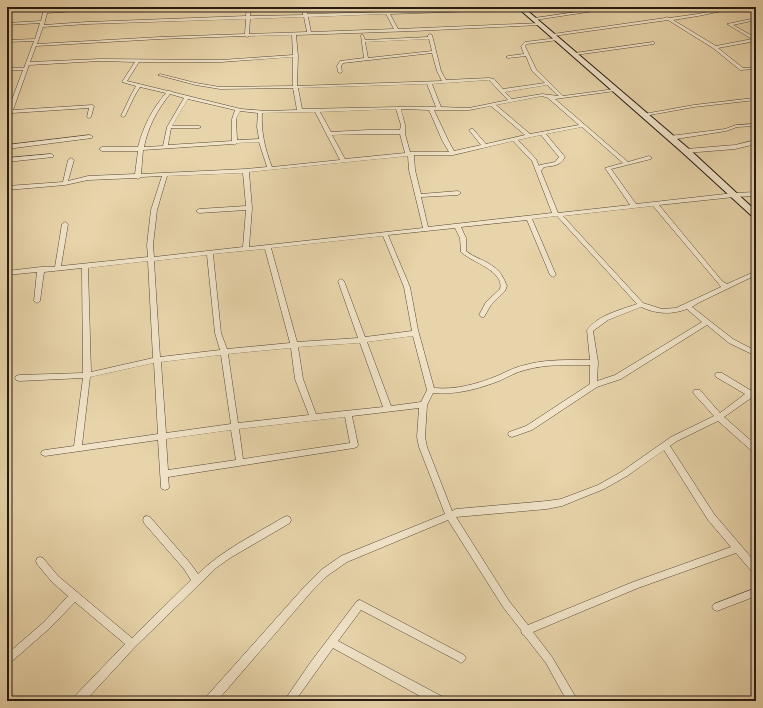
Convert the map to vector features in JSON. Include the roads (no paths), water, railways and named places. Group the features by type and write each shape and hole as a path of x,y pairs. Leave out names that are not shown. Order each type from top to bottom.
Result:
{"street":[{"path":"7,119 42,24 46,7"},
{"path":"44,12 118,7"},
{"path":"247,36 249,7"},
{"path":"304,7 309,33"},
{"path":"387,7 387,13 396,30"},
{"path":"7,24 87,23 477,10 475,7"},
{"path":"520,7 686,151 756,215"},
{"path":"34,45 191,37 429,29 538,22 618,7"},
{"path":"562,97 534,70 526,55 524,44 555,37 739,7"},
{"path":"750,7 756,8"},
{"path":"667,18 714,47 742,69 756,68"},
{"path":"756,19 729,24 756,40"},
{"path":"429,29 439,71 446,82"},
{"path":"361,32 364,41 366,59"},
{"path":"294,34 296,87 300,111"},
{"path":"364,41 430,38"},
{"path":"7,41 35,40"},
{"path":"714,47 756,40"},
{"path":"575,54 653,43"},
{"path":"340,72 339,66 342,62 434,52"},
{"path":"508,57 526,55"},
{"path":"28,64 100,60 209,62 296,56"},
{"path":"138,60 123,82 238,109 260,112 398,108 464,109 542,95 562,97 616,90"},
{"path":"7,69 25,70"},
{"path":"160,75 220,88 429,83 489,79 492,80 511,101"},
{"path":"429,83 440,108"},
{"path":"502,91 547,84"},
{"path":"123,116 139,86"},
{"path":"138,177 140,149 145,128 163,99 170,92"},
{"path":"165,147 169,127 187,97"},
{"path":"550,97 626,163"},
{"path":"644,114 754,99"},
{"path":"493,105 529,136"},
{"path":"10,112 92,106 89,117"},
{"path":"398,108 403,125 402,132 410,154 412,170 426,229"},
{"path":"431,108 445,140 453,153"},
{"path":"235,142 234,119 238,109"},
{"path":"316,111 343,161"},
{"path":"260,112 260,129 270,169"},
{"path":"670,138 726,130 736,126 756,125"},
{"path":"7,188 65,183 88,178 138,177 246,171 410,154 453,153 484,145 582,126"},
{"path":"169,127 199,127"},
{"path":"471,130 484,145"},
{"path":"329,134 402,132"},
{"path":"539,170 542,166 557,163 562,158 542,133"},
{"path":"7,147 90,137"},
{"path":"514,139 534,160 558,215 641,305 662,312 676,311 688,307 696,301 756,273"},
{"path":"102,149 140,149 262,140"},
{"path":"686,151 735,147 756,142"},
{"path":"7,160 51,156"},
{"path":"634,206 608,168 649,158"},
{"path":"65,183 72,160"},
{"path":"246,171 249,208 246,249"},
{"path":"165,175 154,210 150,245 165,487"},
{"path":"418,196 458,193"},
{"path":"7,272 85,266 150,258 268,247 457,225 734,195 756,194"},
{"path":"655,204 720,282 726,287"},
{"path":"199,211 249,208"},
{"path":"530,218 537,239 553,275"},
{"path":"58,268 65,224"},
{"path":"457,225 462,238 463,251 492,268 500,276 504,286 503,290 488,304 482,315"},
{"path":"384,233 407,286 416,333 431,390 423,405 421,437 423,447 450,515 506,604 549,660 573,701"},
{"path":"268,247 294,345 299,379 314,418"},
{"path":"210,253 218,333 224,352 236,426 240,462"},
{"path":"78,448 87,375 85,266"},
{"path":"37,301 41,269"},
{"path":"341,281 388,409"},
{"path":"594,385 594,362 590,334 592,328 618,313 641,305"},
{"path":"688,307 731,341 756,354"},
{"path":"512,434 529,428 547,418 594,385 618,376 708,322"},
{"path":"19,378 87,375 157,360 294,345 363,340 416,333"},
{"path":"431,390 460,390 494,380 510,372 527,367 594,362"},
{"path":"210,701 324,572 344,559 456,513 547,505 562,502 601,487 624,474 674,439 719,417 754,392 719,375"},
{"path":"697,392 719,417 756,450"},
{"path":"45,453 236,426 423,405"},
{"path":"164,474 354,445 348,414"},
{"path":"666,446 711,517 756,570"},
{"path":"147,520 188,566 197,581"},
{"path":"78,701 132,644 213,565 226,555 287,520"},
{"path":"525,630 636,585 737,549"},
{"path":"40,561 55,579 132,644"},
{"path":"717,607 756,592"},
{"path":"7,660 47,625 74,596"},
{"path":"289,701 330,642 360,604 461,658"},
{"path":"330,642 439,701"}]}
